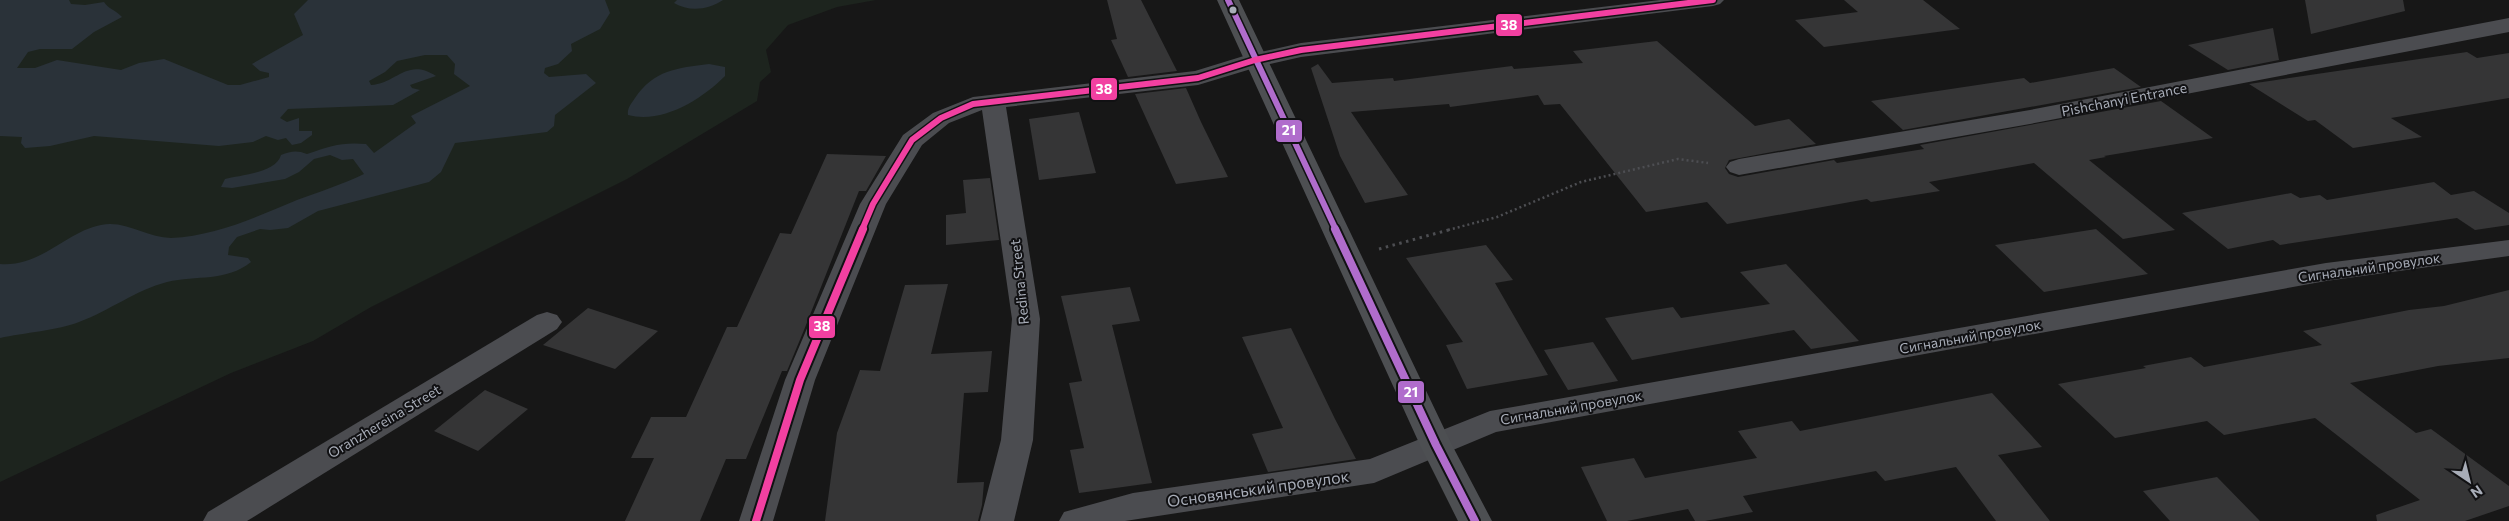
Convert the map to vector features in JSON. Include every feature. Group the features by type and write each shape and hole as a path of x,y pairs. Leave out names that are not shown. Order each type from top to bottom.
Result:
{"main road":[{"path":"1228,0 1436,445 1475,521"}],"street":[{"path":"756,521 800,380 873,204 912,140 941,118 973,104 1198,78 1255,60 1301,50 1713,0"},
{"name":"Pishchanyi Entrance","path":"1739,167 2030,117 2509,25"},
{"name":"Redina Street","path":"994,101 1026,319 1017,440 997,521"},
{"name":"Сигнальний провулок","path":"1436,445 1490,422 2326,272 2509,248"},
{"name":"Oranzhereina Street","path":"220,521 547,322"},
{"name":"Основянський провулок","path":"1076,521 1133,506 1374,472 1436,445"}],"path":[{"path":"1348,257 1497,217 1581,182 1678,159 1739,167"}],"shaded area":[{"path":"0,0 876,0 837,7 788,25 766,50 771,72 760,82 757,101 627,179 371,307 313,341 231,373 0,482"},
{"path":"0,0 69,0 71,4 85,5 104,2 122,17 94,32 72,49 40,49 28,52 17,68 35,68 57,60 121,70 139,63 164,59 228,85 240,85 269,77 269,73 260,71 252,64 303,35 294,14 308,0 605,0 610,13 600,29 571,44 572,51 558,64 545,68 544,73 549,77 586,74 596,83 555,115 554,126 547,132 455,143 441,172 429,182 318,211 288,228 260,229 237,237 229,247 228,255 248,258 251,262 232,273 167,282 144,290 71,325 0,338 0,264 15,263 41,255 76,234 101,225 119,225 171,238 204,234 251,219 364,174 353,159 342,160 330,155 314,159 299,172 285,179 232,188 221,187 225,179 265,169 278,161 281,155 291,152 307,154 336,145 366,144 374,153 416,123 411,116 470,86 454,74 455,64 447,55 425,55 397,61 385,72 369,81 371,85 380,84 409,70 417,69 436,76 410,85 412,88 420,90 393,105 288,109 280,118 287,122 299,118 299,131 312,131 312,135 301,143 292,145 286,138 278,140 266,136 253,142 219,146 94,136 50,146 25,148 21,143 22,137 0,136"},
{"path":"677,0 723,0 705,8 692,9 674,3"},
{"path":"709,64 725,67 725,76 693,101 667,113 654,116 628,115 629,108 635,98 650,81 677,69"}],"building":[{"path":"1107,0 1141,0 1177,71 1128,77 1111,40 1117,39"},
{"path":"1844,0 1923,0 1960,29 1824,47 1795,20 1858,12"},
{"path":"2305,0 2403,0 2405,11 2311,34"},
{"path":"2273,28 2279,60 2228,70 2188,45"},
{"path":"1657,41 1755,126 1789,119 1816,144 1729,160 1725,168 1729,174 1738,177 1834,160 1837,163 1924,149 1920,145 2161,101 2213,138 2089,160 2175,230 2123,239 2034,163 1929,182 1940,191 1871,202 1867,199 1727,224 1707,202 1646,212 1560,104 1544,105 1538,95 1450,107 1449,104 1351,112 1408,195 1365,203 1340,156 1311,68 1318,64 1332,83 1393,78 1394,81 1512,66 1514,69 1583,63 1573,51"},
{"path":"2467,52 2477,58 2509,53 2509,98 2391,118 2422,137 2353,148 2315,120 2308,121 2249,84"},
{"path":"2114,68 2141,87 1903,130 1871,101 2024,78 2030,83"},
{"path":"1186,88 1228,177 1176,184 1135,94"},
{"path":"1079,112 1096,173 1039,180 1029,119"},
{"path":"827,154 886,156 866,191 859,191 787,371 782,371 746,459 726,459 700,521 625,521 654,458 631,458 651,417 686,417 727,327 737,327 780,233 791,234"},
{"path":"990,178 999,240 946,245 946,215 966,213 963,180"},
{"path":"2434,182 2451,195 2474,191 2509,213 2509,225 2475,230 2457,218 2280,245 2273,240 2228,249 2182,213 2291,193 2300,198 2320,195 2327,200"},
{"path":"2096,229 2148,274 2044,292 1995,245"},
{"path":"1486,245 1513,280 1495,283 1548,375 1467,389 1446,345 1463,342 1406,258"},
{"path":"1786,264 1859,341 1811,349 1794,330 1632,360 1605,318 1673,307 1681,318 1770,304 1740,272"},
{"path":"948,284 931,354 992,351 988,392 964,393 957,483 984,482 982,505 978,521 825,521 837,433 860,370 880,371 905,285"},
{"path":"1130,287 1140,321 1112,325 1152,483 1079,493 1070,450 1084,448 1069,383 1082,381 1061,296"},
{"path":"2509,290 2509,358 2438,366 2350,383 2416,433 2431,429 2509,486 2509,506 2465,521 2377,521 2376,515 2420,500 2315,418 2224,435 2207,421 2115,438 2058,384 2146,368 2143,366 2191,357 2204,367 2322,345 2303,331 2409,310 2444,306"},
{"path":"588,308 658,331 615,369 543,345"},
{"path":"1291,328 1356,459 1268,472 1252,434 1283,428 1242,337"},
{"path":"1593,342 1618,381 1568,390 1544,350"},
{"path":"485,390 528,409 478,451 434,431"},
{"path":"1992,393 2042,447 1998,455 2050,521 1996,521 1956,467 1885,481 1876,471 1743,496 1753,512 1705,521 1695,521 1688,509 1627,521 1607,521 1581,467 1634,458 1645,478 1757,458 1738,431 1792,421 1800,431"},
{"path":"2217,477 2260,521 2170,521 2143,491"}],"transit line":[{"name":"21","path":"1228,0 1436,445 1475,521"},
{"name":"38","path":"756,521 800,380 873,204 912,140 941,118 973,104 1198,78 1255,60 1301,50 1713,0"}]}
